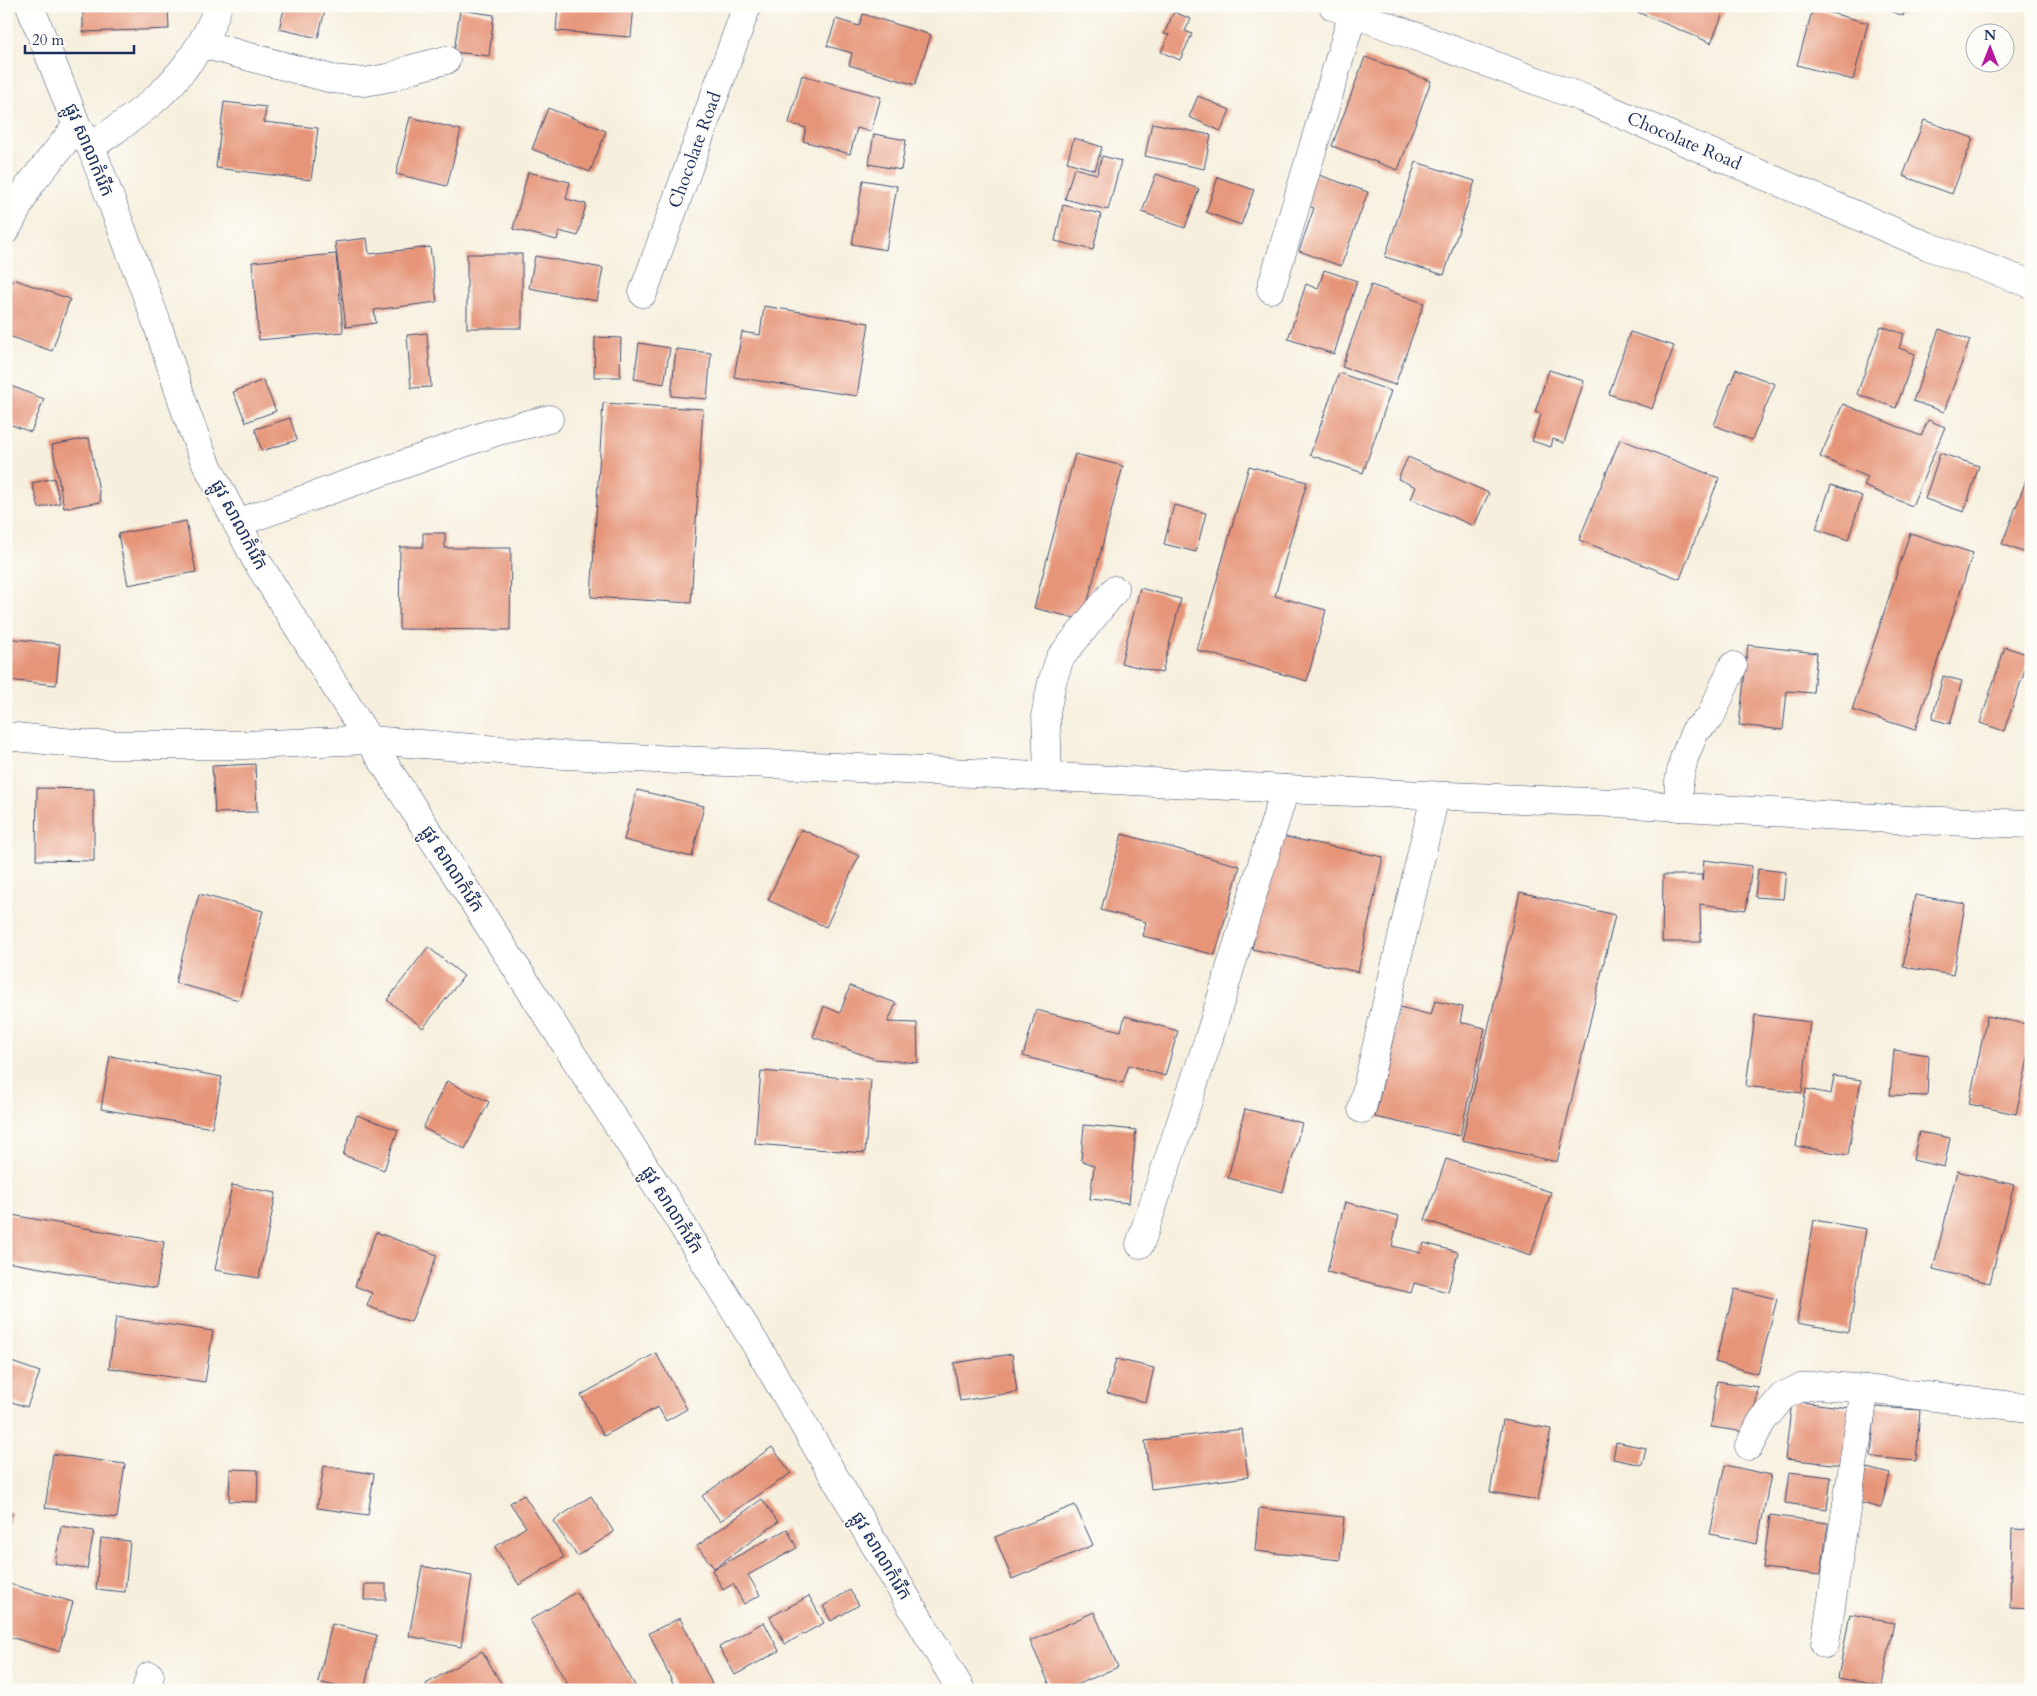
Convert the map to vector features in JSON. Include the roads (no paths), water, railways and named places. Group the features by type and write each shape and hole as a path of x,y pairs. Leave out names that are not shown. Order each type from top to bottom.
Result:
{"street":[{"name":"ផ្លូវ សាលាកំរើក","path":"30,6 84,136 156,323 203,457 256,560 369,740 686,1231 761,1353 960,1690"},
{"path":"6,230 29,186 84,136 154,101 202,44 218,6"},
{"name":"Chocolate Road","path":"643,293 747,6"},
{"path":"1271,289 1343,10"},
{"name":"Chocolate Road","path":"1343,10 1583,98 1928,246 2031,284"},
{"path":"202,44 332,78 365,82 392,77 411,69 446,60"},
{"path":"237,523 495,432 549,419"},
{"path":"1048,776 1046,712 1052,682 1060,658 1115,590"},
{"path":"1679,807 1679,780 1684,758 1695,732 1710,718 1733,666"},
{"path":"6,736 93,745 245,745 369,740 554,754 1048,776 1910,820 2031,824"},
{"path":"1140,1244 1208,1041 1285,789"},
{"path":"1362,1108 1435,796"},
{"path":"1749,1446 1762,1422 1783,1396 1800,1388 1819,1385 2031,1408"},
{"path":"1825,1644 1865,1389"}]}
